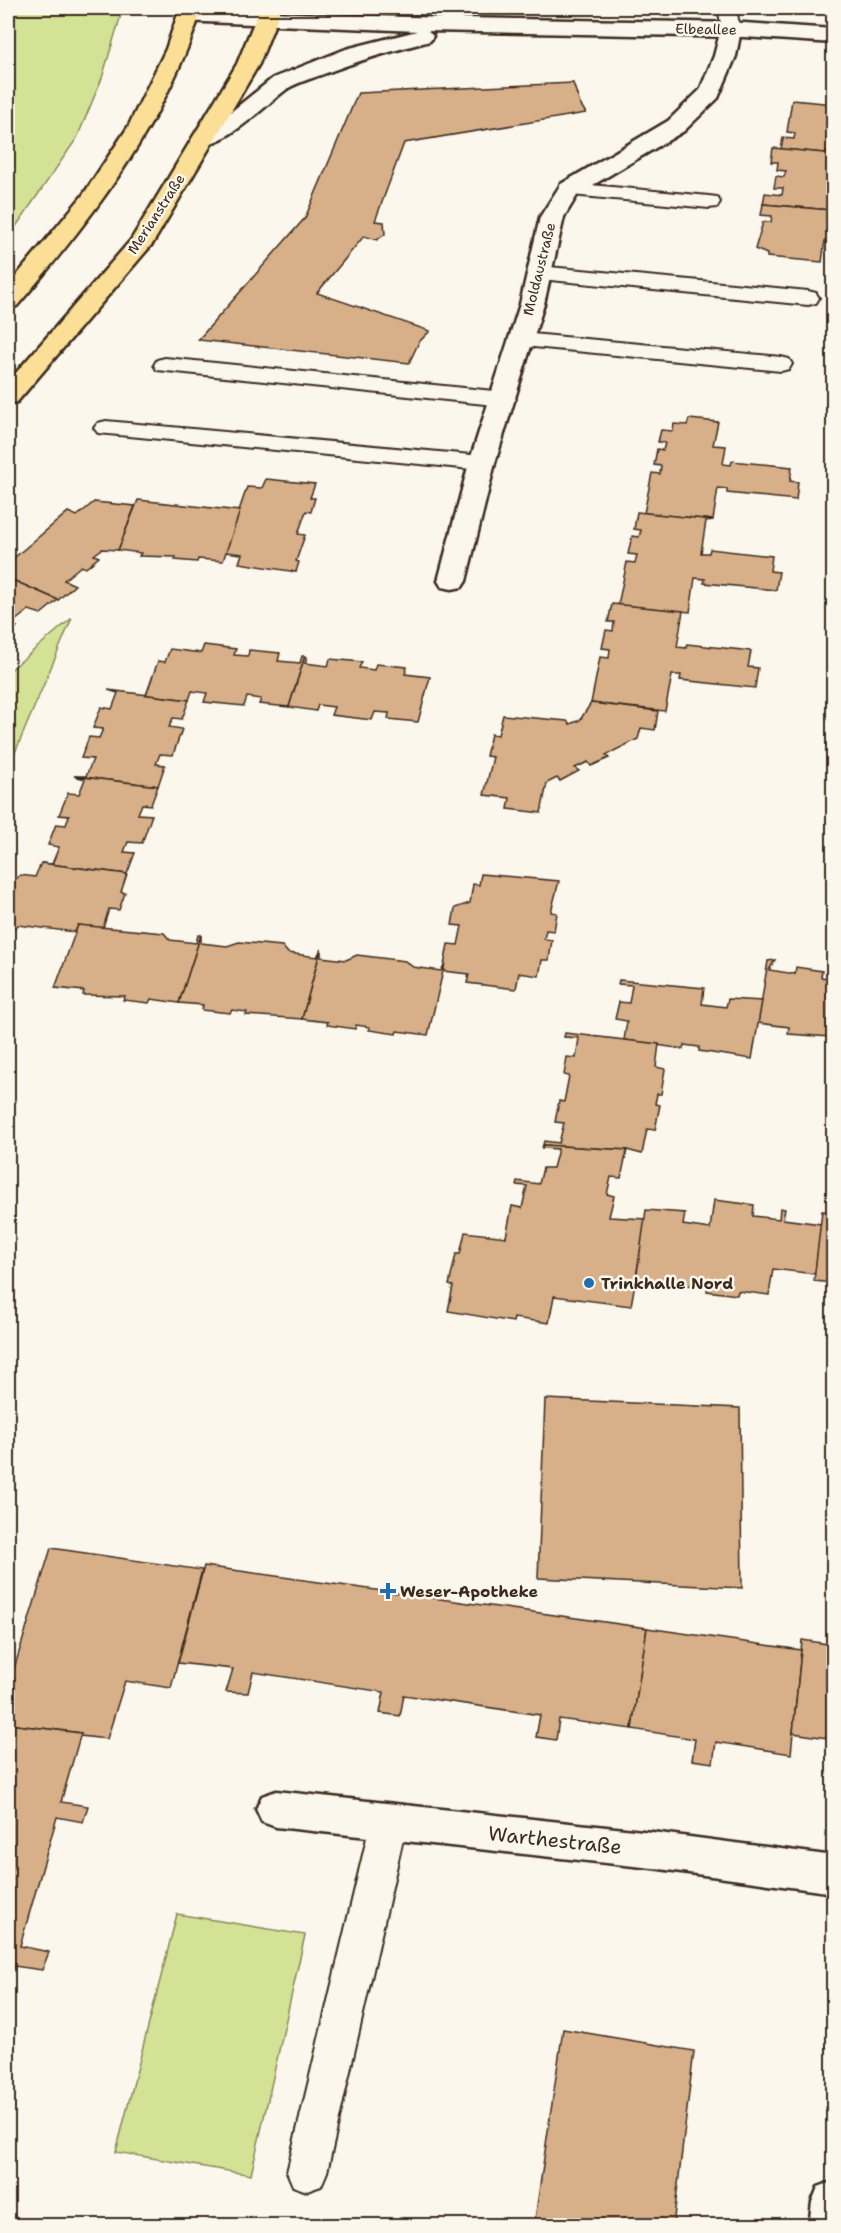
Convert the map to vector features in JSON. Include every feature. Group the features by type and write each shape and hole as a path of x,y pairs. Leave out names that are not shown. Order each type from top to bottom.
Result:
{"main road":[{"path":"8,301 70,231 133,138 176,58 190,12"},
{"name":"Merianstraße","path":"8,397 141,243 248,64 268,13"}],"street":[{"name":"Elbeallee","path":"406,8 471,26"},
{"name":"Elbeallee","path":"190,12 268,13 471,26 730,30 834,36"},
{"name":"Elbeallee","path":"203,139 240,116 280,83 305,72 383,45 471,26"},
{"name":"Moldaustraße","path":"452,581 482,463 504,399 552,217 569,189 676,126 710,93 725,56 730,30"},
{"name":"Warthestraße","path":"276,1809 652,1850 834,1875"},
{"path":"831,2226 834,2202"}],"lane":[{"path":"727,8 730,30"},
{"path":"569,189 710,202"},
{"path":"538,273 808,298"},
{"path":"520,340 781,364"},
{"path":"165,365 504,399"},
{"path":"106,428 482,463"},
{"path":"307,2172 389,1821"}],"green space":[{"path":"8,8 123,8 102,78 77,138 8,238"},
{"path":"72,618 8,769 8,672"},
{"path":"177,1914 305,1935 251,2175 116,2152"}],"building":[{"path":"573,83 580,104 586,113 404,143 375,221 384,222 385,234 377,240 364,236 317,293 430,331 419,342 409,363 198,340 305,218 358,93"},
{"path":"792,100 834,104 834,154 781,149 783,138 794,139 795,133 787,132"},
{"path":"773,148 834,154 834,191 830,210 763,204 765,193 782,195 783,188 774,188 776,176 784,177 786,171 777,170 778,162 771,162"},
{"path":"763,204 830,210 827,230 834,231 834,238 833,241 825,240 822,262 767,257 767,254 755,249 763,222 771,222 772,216 761,215"},
{"path":"689,419 718,422 713,445 726,446 723,464 731,465 732,461 792,467 790,481 798,482 796,500 727,493 727,489 718,488 713,520 644,513 652,473 660,474 661,466 654,465 657,449 663,450 665,443 658,442 661,430 673,431 674,424 687,425"},
{"path":"266,479 315,484 310,498 315,498 311,512 306,511 298,534 305,535 296,561 299,562 296,572 239,563 242,554 225,552 247,487 262,488"},
{"path":"138,500 240,511 223,561 175,560 176,557 139,556 141,553 118,550"},
{"path":"94,502 135,506 118,550 102,549 94,555 99,557 86,568 81,566 64,580 75,585 58,600 8,578 9,562 68,512 77,516"},
{"path":"637,512 713,520 706,521 701,553 709,553 710,549 772,556 770,571 779,572 776,590 704,583 705,579 695,578 690,612 618,605 627,562 635,563 637,555 628,554 632,536 639,537 641,530 634,529"},
{"path":"8,578 58,600 41,614 29,610 11,624 17,627 8,635"},
{"path":"612,604 683,611 677,647 686,648 687,644 751,651 748,667 758,668 755,688 680,680 681,675 672,675 665,711 591,703 600,657 609,658 610,649 602,648 606,630 613,631 614,622 608,622"},
{"path":"204,645 236,649 234,655 248,656 249,650 280,653 278,661 300,663 302,656 305,656 289,707 259,704 261,699 247,697 244,706 204,702 207,693 192,691 189,700 146,695 158,661 165,662 170,649 201,653"},
{"path":"305,656 307,657 305,663 328,666 330,659 362,662 359,668 374,670 376,664 407,667 405,674 430,677 418,722 388,719 389,713 375,712 372,720 331,715 334,707 318,705 316,711 289,707"},
{"path":"108,690 189,700 182,719 173,718 169,727 182,729 173,755 160,754 156,764 165,765 158,786 74,776 86,776 93,759 81,758 89,737 99,738 103,729 93,728 101,707 112,709 118,693"},
{"path":"591,703 658,711 655,730 641,728 638,739 606,755 609,758 591,766 588,762 575,768 579,771 560,781 557,778 547,783 541,813 508,809 510,798 484,795 493,757 486,756 491,734 498,735 503,715 567,721 570,724 580,720"},
{"path":"74,776 158,786 151,805 142,804 138,814 152,815 142,843 128,842 124,852 135,853 127,874 41,863 52,864 59,847 48,845 56,824 66,825 69,816 59,815 68,793 79,794 85,779"},
{"path":"41,863 127,874 121,892 125,893 119,910 109,909 103,928 78,925 75,932 18,925 8,934 8,887 20,875 35,877"},
{"path":"481,874 559,881 551,912 557,913 554,931 546,930 544,939 552,940 549,960 542,960 539,976 519,973 516,989 467,983 469,974 443,971 448,944 458,945 462,926 452,925 455,908 470,903 473,884 479,885"},
{"path":"78,925 164,933 170,940 196,943 198,935 201,935 179,1003 151,999 149,1003 123,1000 125,996 83,995 84,991 55,988"},
{"path":"201,935 201,943 227,946 239,942 282,946 288,953 317,957 321,949 302,1019 246,1015 247,1012 232,1010 230,1013 202,1010 203,1005 179,1003"},
{"path":"321,949 321,957 346,960 357,955 405,961 413,967 441,971 445,963 428,1035 397,1031 396,1034 369,1030 370,1027 356,1025 355,1029 327,1025 328,1022 302,1019"},
{"path":"775,960 769,970 795,974 796,967 822,971 821,977 834,979 834,1040 831,1037 788,1034 789,1027 758,1023 768,961"},
{"path":"619,980 704,988 702,1004 726,1007 728,999 762,1001 752,1059 699,1051 699,1047 684,1045 683,1049 624,1040 627,1021 615,1019 619,1002 629,1003 632,985 618,984"},
{"path":"565,1033 659,1044 656,1067 665,1069 661,1094 657,1094 655,1104 660,1105 655,1130 647,1129 642,1154 627,1150 543,1145 544,1141 559,1143 564,1123 555,1122 559,1101 564,1102 569,1076 564,1075 567,1057 576,1058 579,1038 564,1037"},
{"path":"543,1145 627,1150 621,1178 611,1177 607,1194 614,1196 609,1217 646,1219 631,1306 554,1296 549,1323 514,1318 513,1322 448,1311 453,1286 449,1285 456,1254 460,1254 465,1232 506,1237 512,1206 522,1208 527,1186 516,1185 517,1181 539,1184 543,1168 553,1168 558,1149 542,1148"},
{"path":"714,1200 754,1205 753,1216 779,1219 780,1208 785,1209 783,1219 821,1224 815,1274 773,1269 769,1295 738,1291 737,1295 707,1291 708,1283 696,1281 696,1286 636,1280 646,1210 685,1213 683,1225 710,1229"},
{"path":"822,1211 834,1212 834,1283 814,1281"},
{"path":"545,1399 740,1408 742,1588 538,1578"},
{"path":"51,1548 202,1570 171,1688 125,1681 107,1739 80,1736 81,1733 8,1724 8,1688"},
{"path":"204,1566 647,1628 632,1729 559,1719 556,1740 536,1737 540,1715 404,1695 400,1716 380,1713 384,1692 253,1672 248,1693 226,1692 233,1669 178,1663"},
{"path":"647,1628 801,1650 791,1754 716,1742 713,1763 692,1760 695,1739 632,1729"},
{"path":"802,1640 834,1645 834,1739 793,1733"},
{"path":"8,1724 81,1733 61,1802 88,1806 83,1822 57,1817 20,1946 49,1952 42,1970 14,1966 8,1990"},
{"path":"563,2029 694,2051 673,2226 534,2226"}],"place":[{"name":"Trinkhalle Nord","path":"589,1283"},
{"name":"Weser-Apotheke","path":"388,1591"}]}
